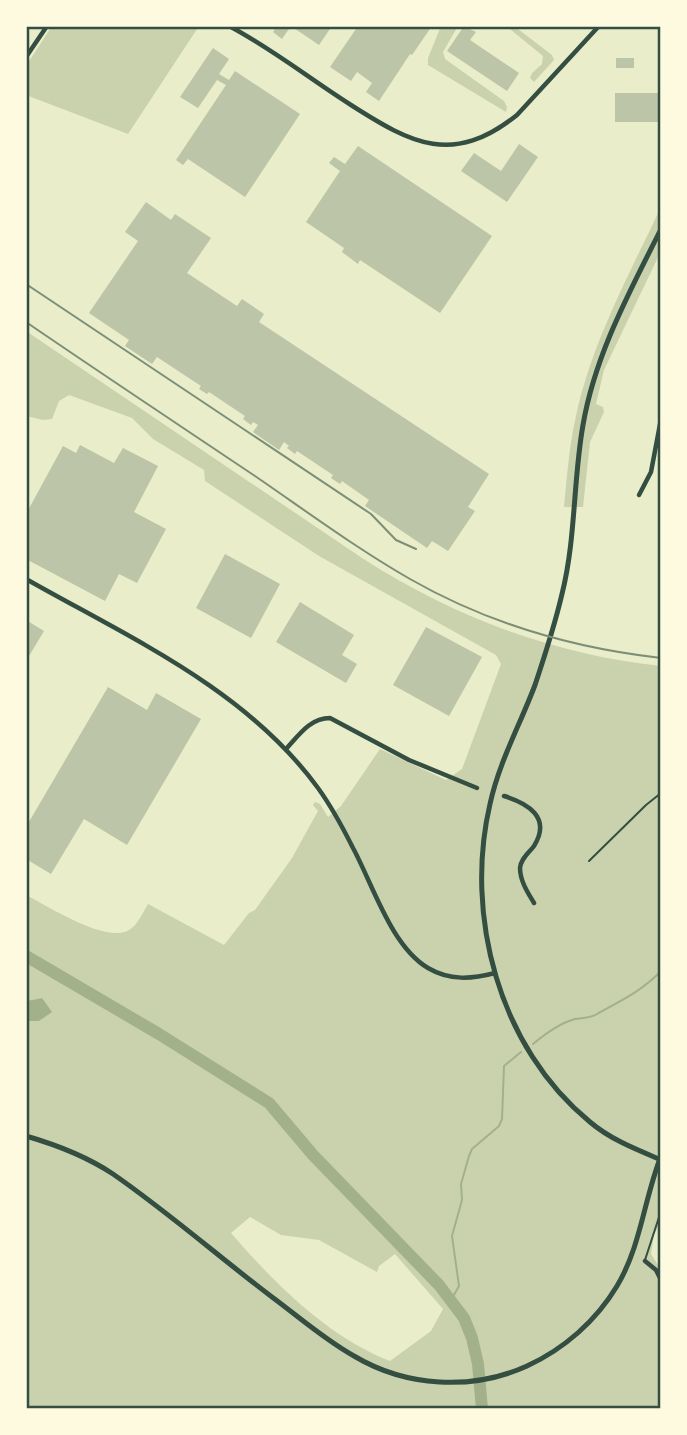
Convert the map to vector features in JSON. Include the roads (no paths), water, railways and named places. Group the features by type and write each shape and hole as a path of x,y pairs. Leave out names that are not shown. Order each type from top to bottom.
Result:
{"street":[{"path":"26,57 47,26"},
{"path":"229,26 394,133 409,139 438,144 457,144 473,140 504,125 517,115 599,26"},
{"path":"26,1136 73,1152 113,1174 353,1356 377,1368 411,1378 448,1382 482,1380 517,1370 563,1345 598,1313 616,1288 632,1255 660,1158 608,1135 571,1104 528,1049 507,1007 487,942 481,891 482,853 486,824 499,773 535,684 566,577 581,439 594,375 619,314 661,229"},
{"path":"26,403 26,410"},
{"path":"639,495 650,472 661,419"},
{"path":"26,579 209,683 257,721 286,749 318,789 336,817 380,905 409,952 427,967 443,975 464,979 495,973"},
{"path":"286,749 310,723 330,718 409,760 477,788"},
{"path":"504,796 532,808 538,819 538,838 522,861 520,870 523,883 534,903"},
{"path":"645,1261 656,1270 661,1280"}],"lane":[{"path":"589,861 661,793"},
{"path":"645,1261 661,1211"}],"waterway":[{"path":"26,956 159,1034 269,1103 313,1155 439,1285 464,1318 478,1364 482,1409"},
{"path":"533,1044 564,1023 595,1015 622,1000 661,971"},
{"path":"450,1302 459,1286 452,1236 462,1200 461,1184 472,1149 499,1126 502,1119 504,1066 521,1052"}],"railway":[{"path":"26,284 371,514 396,540 416,549"},
{"path":"26,322 351,542 439,595 531,631 595,648 661,658"}]}
